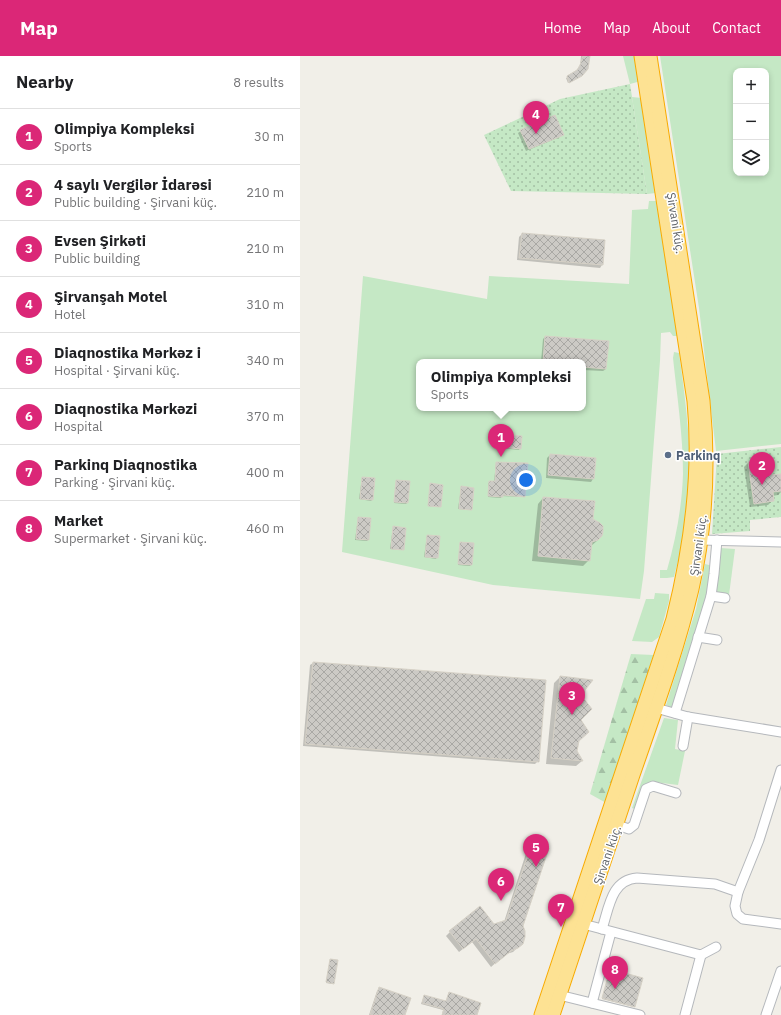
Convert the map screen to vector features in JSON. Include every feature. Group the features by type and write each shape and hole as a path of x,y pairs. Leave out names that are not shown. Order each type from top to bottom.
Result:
{"highway":[{"path":"541,1015 673,619 686,567 694,510 696,444 694,401 641,56"},
{"name":"Şirvani küç.","path":"553,1015 656,708 692,589 700,540 705,486 704,418 700,375 650,56"}],"street":[{"path":"700,540 781,542"},
{"path":"675,714 711,596 717,540"},
{"path":"711,596 724,598"},
{"path":"698,637 717,640"},
{"path":"656,708 688,717 781,732"},
{"path":"683,746 688,717"},
{"path":"781,770 759,840 738,892 735,906 737,914 743,919 781,924"},
{"path":"617,825 629,829 634,825 646,789 650,786 676,793"},
{"path":"592,1003 614,892 618,886 629,879 637,878 715,884 738,892"},
{"path":"583,924 701,955 716,947"},
{"path":"685,1015 701,955"},
{"path":"766,1015 781,971"},
{"path":"559,995 640,1015"}],"green space":[{"path":"623,56 637,56 641,81 630,84"},
{"path":"660,56 781,56 781,444 716,451 699,308"},
{"path":"630,84 647,194 511,191 484,135 560,99"},
{"path":"632,97 642,98 656,193 647,194"},
{"path":"649,201 656,201 678,336 673,336 670,332 661,333 644,571 640,599 493,585 342,552 363,276 487,299 489,276 629,284 632,210 648,209"},
{"path":"674,352 679,353 685,396 690,459 689,502 686,530 674,577 660,578 660,570 667,570 673,546 680,510 683,474 680,416 673,358"},
{"path":"781,447 781,517 750,520 750,531 712,534 717,454"},
{"path":"720,548 735,549 729,595 714,593"},
{"path":"705,564 713,566 709,592 673,708 666,705 696,609"},
{"path":"655,593 669,594 669,601 659,637 652,642 632,641 646,599 654,599"},
{"path":"631,654 654,655 608,804 590,794"},
{"path":"664,718 678,720 675,749 685,751 678,785 654,782 649,783 646,786 637,810 632,808"}],"building":[{"path":"583,56 590,56 588,69 582,76 569,83 567,76 577,70"},
{"path":"555,115 564,135 529,149 520,130"},
{"path":"522,233 605,240 603,265 519,258"},
{"path":"545,336 609,341 606,369 586,367 586,359 543,359"},
{"path":"502,434 522,436 521,449 500,447"},
{"path":"550,454 596,458 594,479 548,475"},
{"path":"767,459 770,475 781,474 781,491 773,492 774,501 754,504 748,462"},
{"path":"496,462 528,463 525,497 503,495 503,497 488,496 489,481 495,481"},
{"path":"362,477 375,478 373,500 360,499"},
{"path":"396,480 410,481 408,503 394,502"},
{"path":"430,483 443,485 441,507 428,506"},
{"path":"461,486 474,488 472,510 459,509"},
{"path":"543,497 595,501 593,519 603,526 603,532 602,536 598,540 592,542 590,561 538,556"},
{"path":"358,517 371,518 369,540 356,539"},
{"path":"393,526 406,528 404,550 391,549"},
{"path":"427,535 440,536 438,558 425,557"},
{"path":"460,542 474,543 472,565 458,564"},
{"path":"313,662 546,680 539,762 305,744"},
{"path":"560,676 593,680 585,690 584,699 592,709 581,720 589,732 579,741 577,751 583,761 551,758"},
{"path":"532,842 549,848 523,926 525,937 523,944 511,951 495,964 476,939 463,949 449,931 480,906 494,924 506,920"},
{"path":"330,959 338,960 334,984 326,982"},
{"path":"610,969 643,978 635,1007 602,998"},
{"path":"379,987 411,998 405,1015 370,1015"},
{"path":"449,992 481,1003 477,1015 442,1015 444,1009 422,1003 424,995 446,1001"}],"place":[{"name":"Şirvanşah Motel","path":"536,134"},
{"name":"Parkinq","path":"668,455"},
{"name":"Olimpiya Kompleksi","path":"501,457"},
{"name":"4 saylı Vergilər İdarəsi","path":"762,485"},
{"name":"Evsen Şirkəti","path":"572,715"},
{"name":"Diaqnostika Mərkəz i","path":"536,867"},
{"name":"Diaqnostika Mərkəzi","path":"501,901"},
{"name":"Parkinq Diaqnostika","path":"561,927"},
{"name":"Market","path":"615,989"}]}
